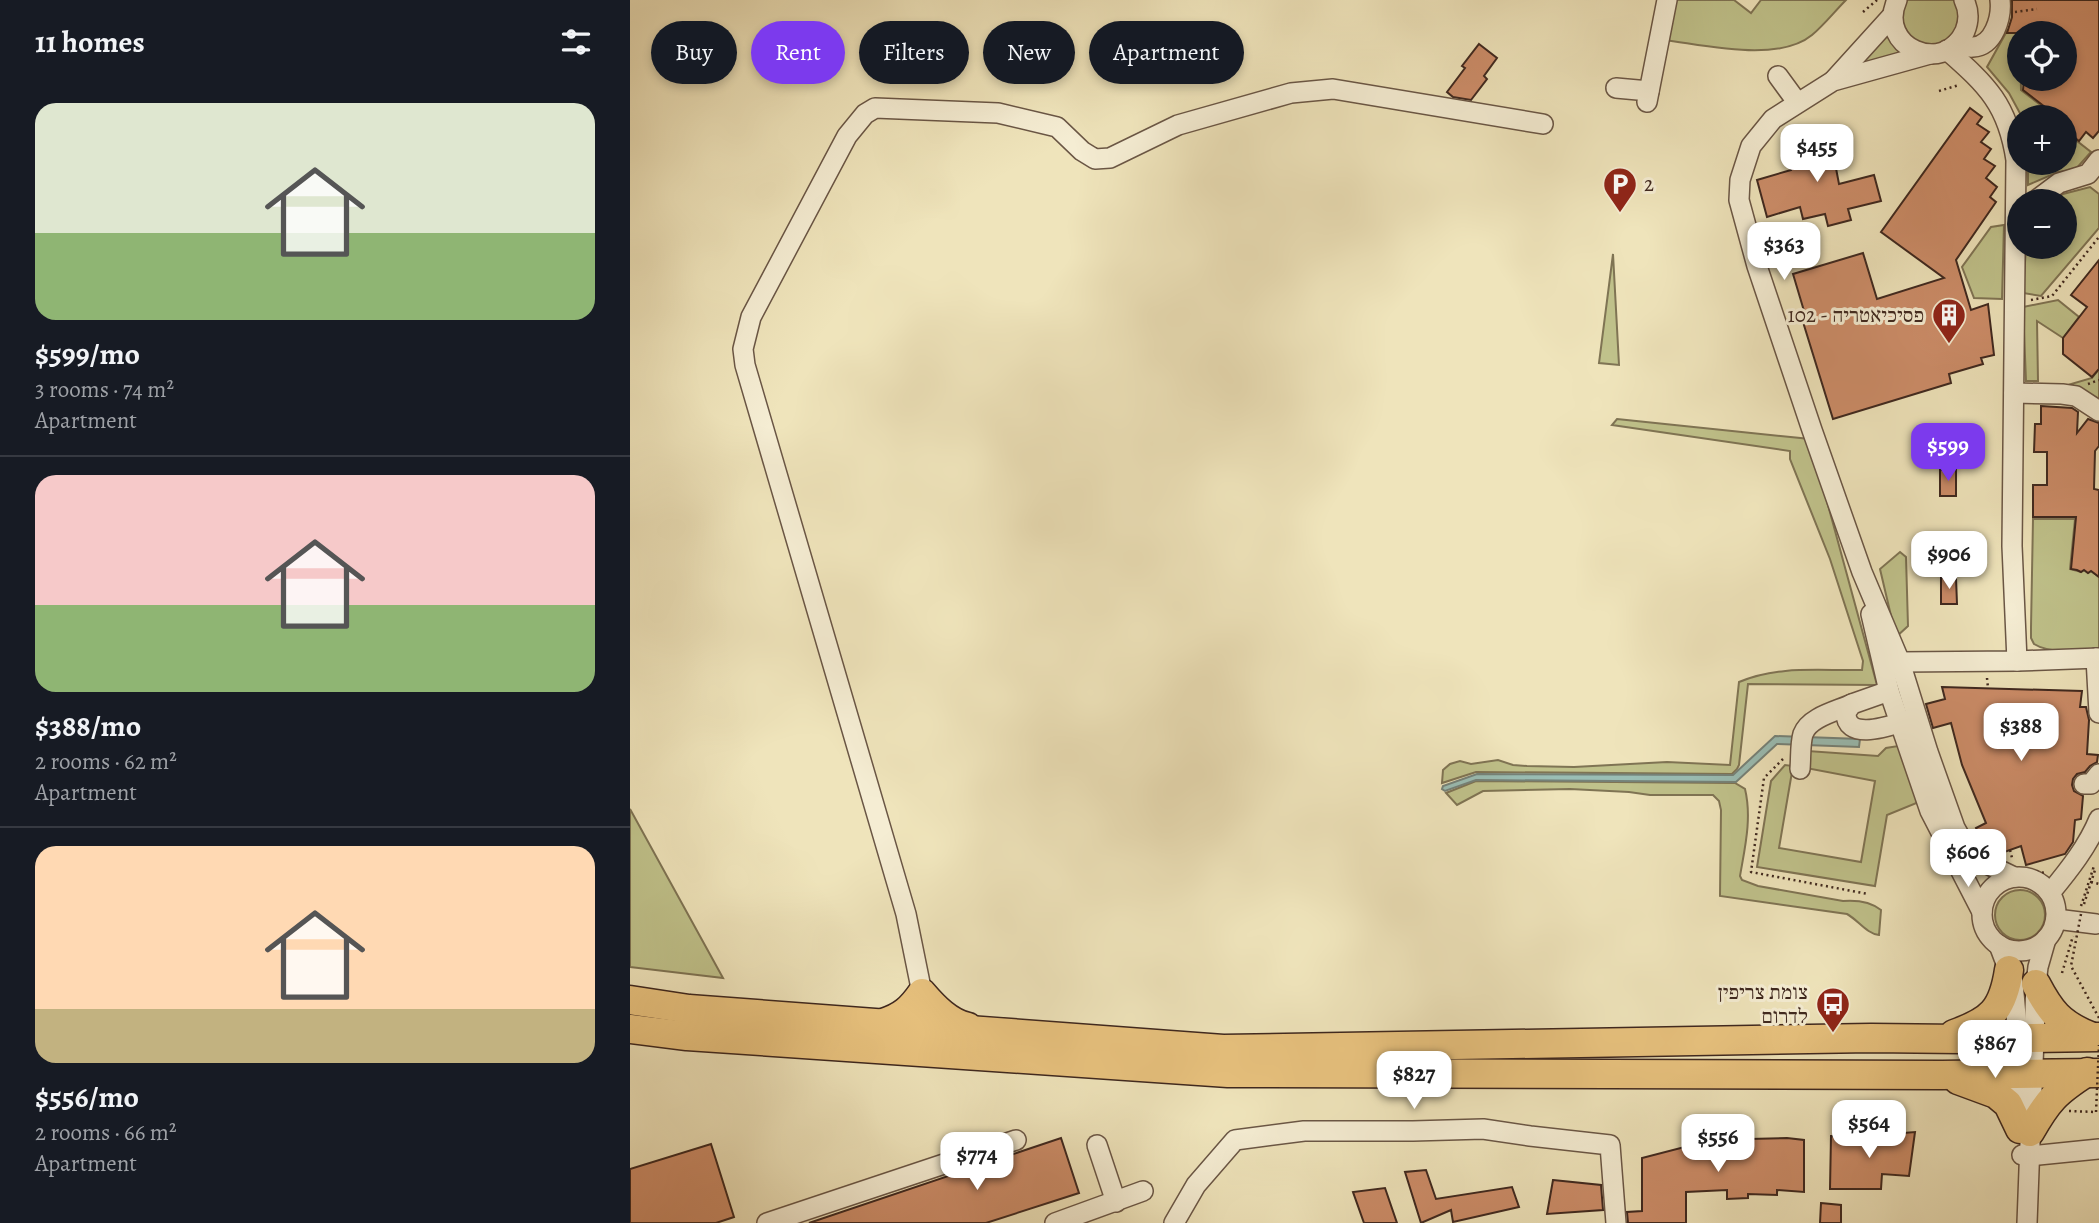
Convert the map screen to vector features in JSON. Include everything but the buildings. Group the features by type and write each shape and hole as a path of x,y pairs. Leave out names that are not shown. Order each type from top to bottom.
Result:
{"highway":[{"path":"1941,1039 1975,1027 1990,1017 2000,1005 2006,990 2004,958"},
{"path":"2036,984 2050,1009 2065,1024 2097,1034"},
{"path":"883,1023 898,1018 912,1008 922,992 938,1010 962,1026 984,1031"},
{"path":"630,1000 689,1009 1223,1049 1871,1038 2026,1038 2097,1034"},
{"path":"630,1029 687,1036 1227,1073 1942,1075 2093,1072"},
{"path":"2025,1143 2042,1110 2055,1094 2093,1072"},
{"path":"1942,1075 1996,1094 2008,1104 2025,1143"}],"street":[{"path":"1616,89 1648,97 1667,0"},
{"path":"1964,0 1968,16 1961,39 1944,49 1833,81 1773,118 1751,146 1740,180 1739,200 1757,266 1891,664 1930,811 1982,912 1986,930 2004,958 2013,982 2026,1038"},
{"path":"1894,8 1896,33 1903,43 1913,50 1974,48 1988,41 2001,7"},
{"path":"1833,81 1894,8"},
{"path":"1944,49 1993,95 2012,136 2017,189"},
{"path":"1779,76 1797,102"},
{"path":"922,992 906,914 749,379 743,349 751,317 847,136 865,114 875,108 998,113 1056,127 1095,159 1110,158 1178,125 1291,93 1333,89 1543,124"},
{"path":"2051,189 2059,183 2088,174 2099,160"},
{"path":"2015,259 2012,549 2017,661"},
{"path":"2014,393 2076,396 2099,411"},
{"path":"1891,664 2098,658 2099,713"},
{"path":"1891,664 1889,691 1908,720 1964,844 1983,862 2006,874 2042,884 2055,903 2056,919 2053,930 2046,939 2024,950 2013,950 2004,958"},
{"path":"1801,752 1810,723 1889,691"},
{"path":"1852,704 1846,712 1846,718 1856,730 1908,720"},
{"path":"2050,893 2097,828"},
{"path":"1982,912 1985,900 2006,874"},
{"path":"2056,919 2098,924"},
{"path":"2027,1215 2024,1073 2026,1038 2038,967 2046,939"},
{"path":"1174,1223 1196,1185 1235,1140 1304,1130 1483,1129 1610,1145 1616,1223"},
{"path":"766,1223 1016,1140"},
{"path":"2025,1143 2099,1149"},
{"path":"1097,1146 1116,1202"},
{"path":"1055,1223 1094,1217 1116,1202 1143,1191"}],"path":[{"path":"1863,12 1877,0"},
{"path":"2001,7 2037,9"},
{"path":"2014,303 2052,296 2099,237"},
{"path":"1801,752 1781,760 1764,778 1751,872 1868,894"},
{"path":"2069,1111 2096,1112 2097,1034 2071,966 2081,914 2094,869"},
{"path":"2006,874 2028,871 2043,874 2057,870"},
{"path":"2091,882 2099,884"}],"green space":[{"path":"1671,0 1734,0 1751,13 1761,0 1846,0 1812,35 1798,43 1780,48 1741,50 1664,40"},
{"path":"1899,0 1961,0 1955,40 1917,49 1895,10"},
{"path":"1891,20 1912,52 1840,77"},
{"path":"2007,31 2007,91 1987,67"},
{"path":"2007,91 2022,91 2040,105 2016,105"},
{"path":"2077,141 2091,152 2077,168"},
{"path":"2028,175 2051,175 2028,185"},
{"path":"2090,187 2099,194 2099,228 2077,254 2077,190"},
{"path":"2004,225 2002,299 1974,298 1962,267 1991,227"},
{"path":"1613,254 1619,365 1599,363"},
{"path":"2025,259 2073,259 2041,296 2023,293"},
{"path":"2058,300 2079,317 2063,338 2037,321 2038,381 2026,381 2023,307"},
{"path":"2099,369 2099,408 2088,394 2071,384 2092,378"},
{"path":"1617,419 1810,439 1877,685 1748,684 1739,765 1732,774 1476,772 1442,783 1443,770 1460,761 1471,764 1498,760 1513,765 1574,767 1667,762 1730,765 1739,682 1784,671 1862,670 1863,661 1830,559 1790,459 1790,451 1612,425"},
{"path":"2033,519 2075,519 2070,569 2088,573 2091,571 2099,577 2099,648 2065,651 2034,644 2031,638"},
{"path":"1900,552 1906,557 1908,626 1896,637 1880,569"},
{"path":"1898,746 1919,802 1887,815 1875,886 1757,867 1771,781 1785,765 1793,766 1779,848 1861,862 1875,781 1806,768 1808,751 1878,756 1886,748"},
{"path":"1476,781 1735,783 1745,789 1748,811 1740,876 1742,880 1758,886 1873,905 1881,910 1879,935 1870,932 1847,914 1720,896 1721,810 1719,801 1713,795 1650,795 1570,789 1483,791 1457,805 1446,793"},
{"path":"630,809 723,978 630,967"},
{"path":"2020,890 2038,897 2045,915 2038,933 2020,940 2002,933 1995,915 2002,897"}],"water":[{"path":"1775,736 1860,739 1859,747 1777,744 1736,782 1476,780 1445,791 1442,789 1443,786 1477,774 1733,775"}],"place":[{"name":"2","path":"1620,214"},
{"name":"102 - פסיכיאטריה","path":"1949,345"},
{"name":"צומת צריפין לדרום","path":"1833,1034"}]}
